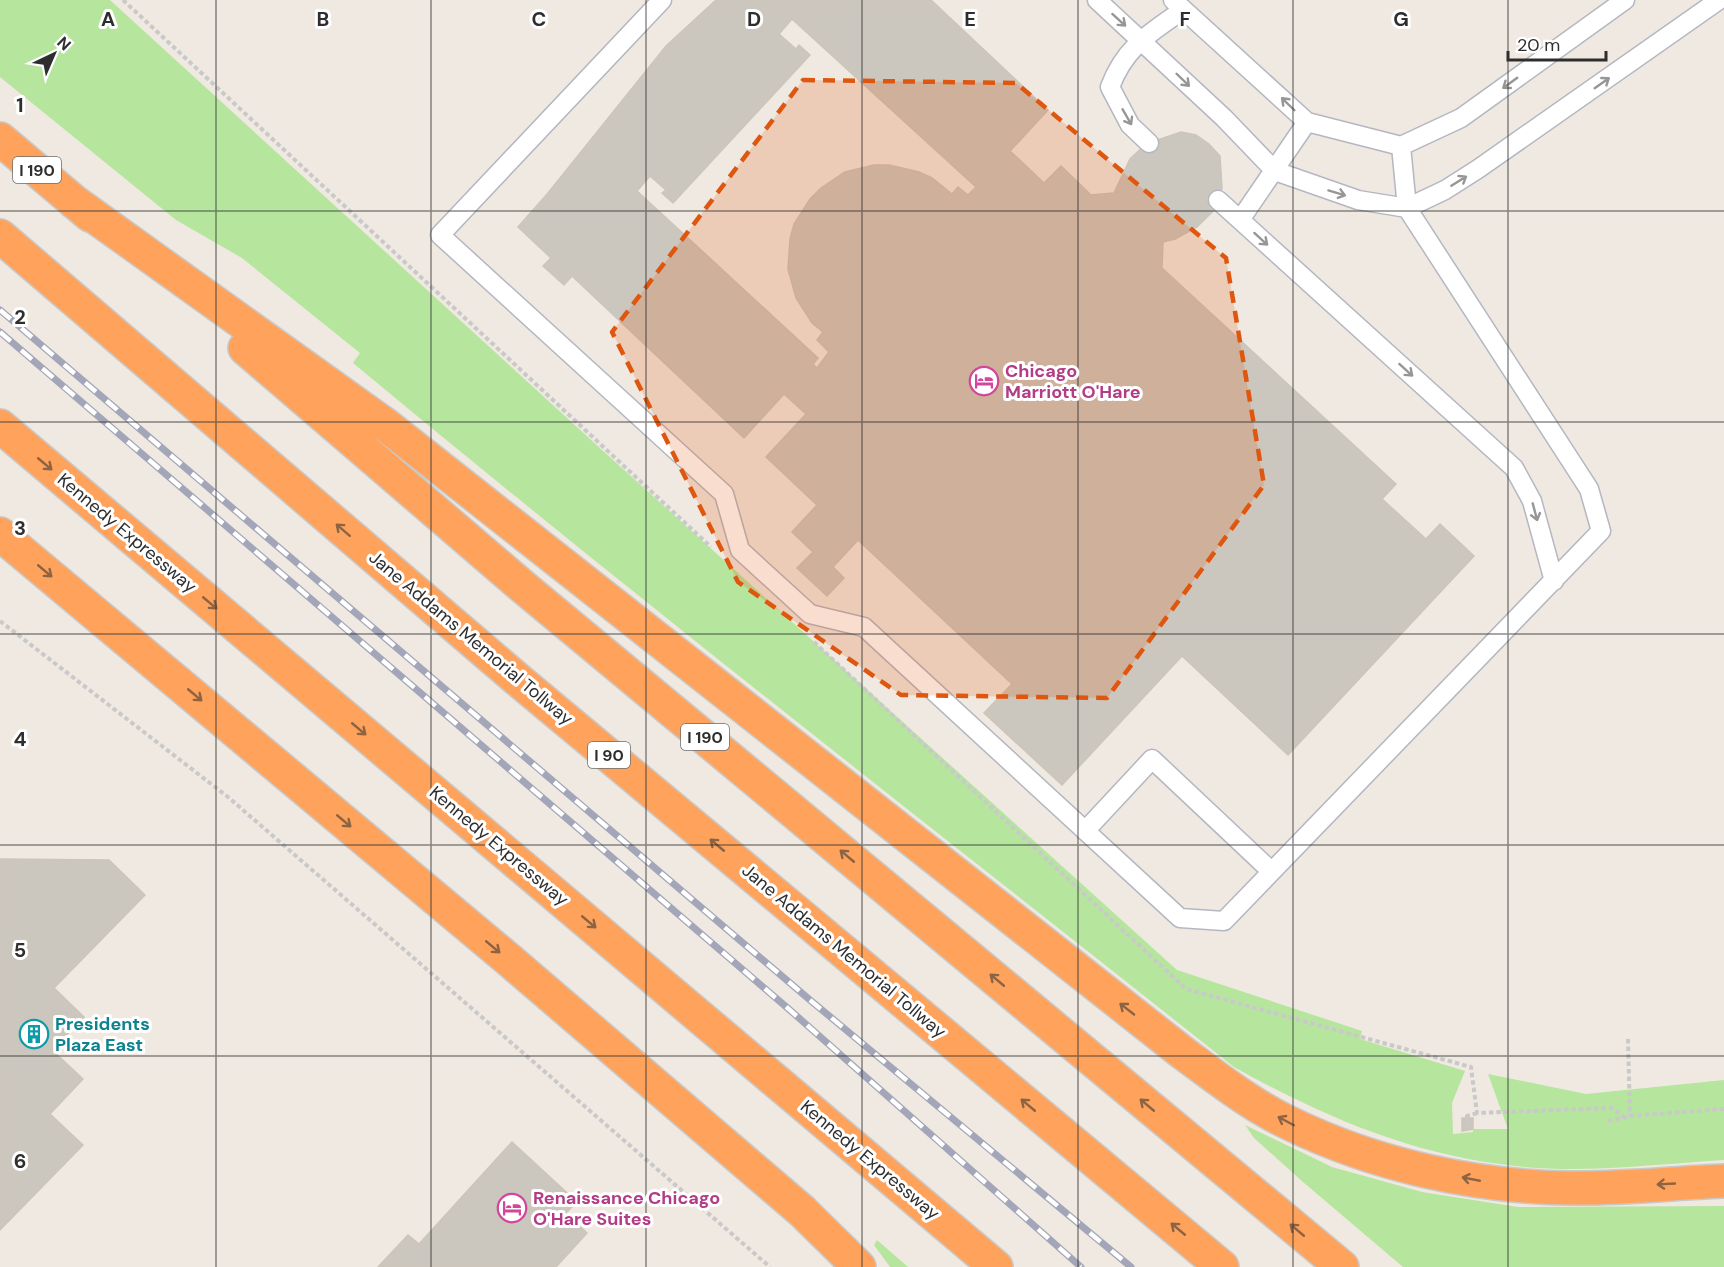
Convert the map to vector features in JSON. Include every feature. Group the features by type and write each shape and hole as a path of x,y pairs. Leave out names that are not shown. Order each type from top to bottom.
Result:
{"highway":[{"name":"I 190","path":"0,139 522,586 1342,1267"},
{"path":"73,201 387,426 1183,1053 1238,1093 1287,1122 1339,1146 1406,1167 1487,1183 1570,1188 1724,1181"},
{"name":"Jane Addams Memorial Tollway","path":"0,236 517,679 1222,1267"},
{"name":"Kennedy Expressway","path":"0,426 996,1267"},
{"path":"0,534 525,974 802,1211 859,1267"}],"lane":[{"path":"662,0 440,235 724,494 740,550 810,614 864,627 1180,918 1224,921 1601,531 1589,489 1407,208 1401,146"},
{"path":"1097,0 1141,39 1275,171 1358,200 1407,208 1445,190 1478,170 1719,0"},
{"path":"1149,143 1130,125 1110,87 1118,66 1141,39 1178,5 1307,122 1401,146 1461,118 1625,0"},
{"path":"1240,220 1307,122"},
{"path":"1218,200 1514,468 1532,501 1554,581"},
{"path":"1085,831 1152,759 1271,871"}],"path":[{"path":"0,621 228,797 770,1267"},
{"path":"1628,1039 1630,1116"},
{"path":"1608,1121 1630,1116 1724,1109"},
{"path":"1468,1125 1467,1116 1477,1113"}],"highlighted area":[{"path":"803,80 1016,83 1226,258 1264,485 1107,698 901,695 738,582 612,332"}],"green space":[{"path":"0,0 110,0 602,450 1177,970 1362,1031 1360,1039 1465,1071 1452,1103 1453,1134 1473,1132 1473,1129 1508,1129 1488,1074 1586,1094 1724,1080 1724,1160 1619,1168 1567,1169 1477,1161 1440,1153 1370,1131 1301,1102 1234,1067 681,630 462,453 353,363 360,353 242,258 176,220 0,77"},
{"path":"1245,1125 1332,1167 1422,1192 1518,1207 1724,1206 1724,1267 1403,1267 1254,1138"},
{"path":"877,1240 908,1267 890,1267 874,1245"}],"building":[{"name":"Chicago Marriott O'Hare","path":"716,0 931,0 1048,110 1010,151 1044,183 1061,166 1091,195 1114,193 1130,159 1146,144 1181,132 1196,135 1220,156 1222,188 1215,209 1197,227 1175,239 1163,242 1162,268 1396,484 1382,499 1426,539 1440,524 1474,556 1288,755 1182,656 1062,785 984,713 1012,684 858,540 833,567 844,578 827,596 797,568 813,552 792,532 817,505 766,457 806,414 784,394 744,438 572,276 564,285 543,266 551,258 518,227 666,46","holes":["792,19 976,187 968,195 958,187 952,194 932,178 919,172 889,165 874,165 845,172 821,188 810,199 794,224 790,239 788,269 796,298 812,323 823,332 817,340 829,352 817,368 813,364 818,358 637,191 650,176 666,190 662,193 673,203 810,55 799,45 796,49 779,34"]},
{"name":"Presidents Plaza East","path":"0,859 109,860 145,895 54,988 84,1017 52,1050 83,1079 50,1114 83,1145 0,1230"},
{"path":"1462,1118 1473,1118 1473,1129 1462,1131"},
{"name":"Renaissance Chicago O'Hare Suites","path":"512,1142 577,1202 566,1213 587,1233 556,1267 378,1267 408,1235 419,1244"}],"railway":[{"path":"0,310 810,1000 1131,1267"},
{"path":"0,332 791,1011 1081,1267"}],"place":[{"name":"Chicago Marriott O'Hare","path":"984,381"},
{"name":"Presidents Plaza East","path":"34,1034"},
{"name":"Renaissance Chicago O'Hare Suites","path":"512,1208"}]}
